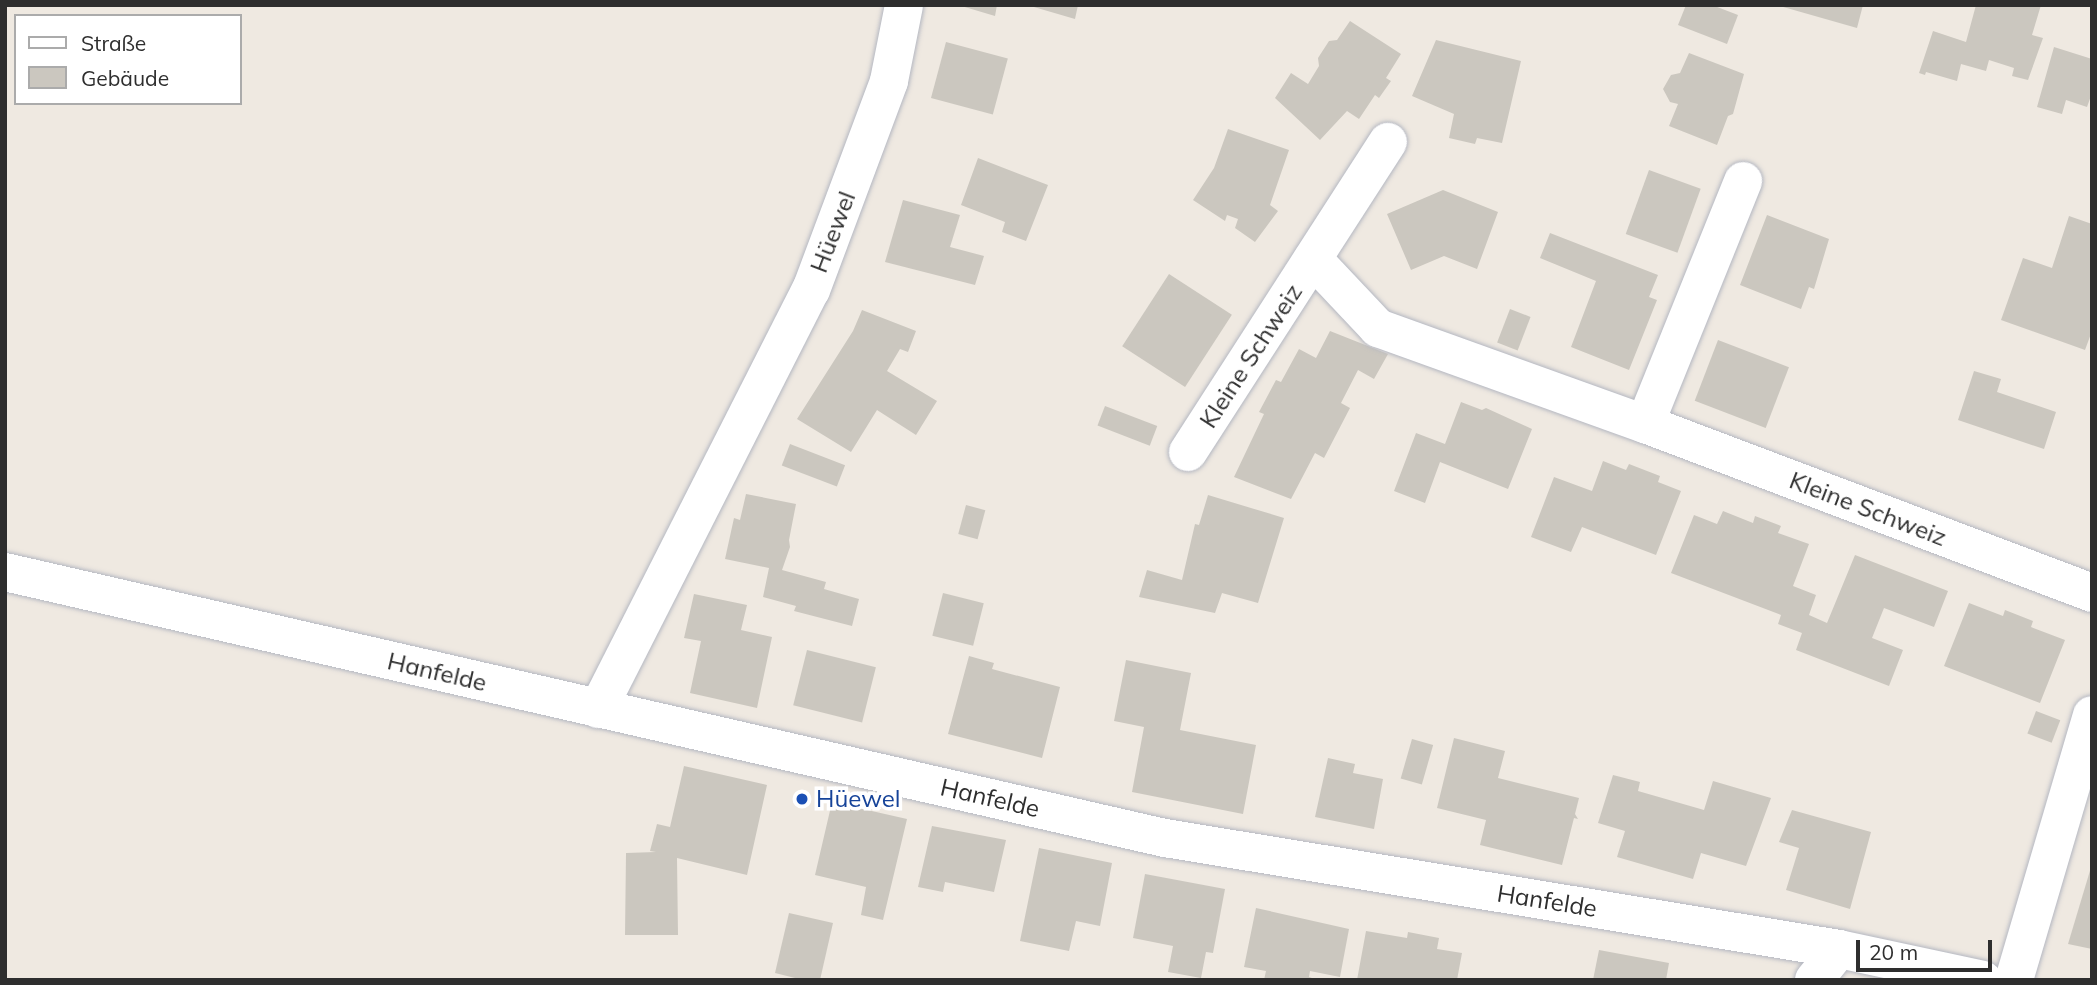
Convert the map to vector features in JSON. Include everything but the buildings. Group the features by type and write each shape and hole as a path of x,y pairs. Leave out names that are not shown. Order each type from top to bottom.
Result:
{"street":[{"name":"Hüewel","path":"598,709 811,290 889,81 904,5"},
{"name":"Kleine Schweiz","path":"1188,452 1388,142"},
{"path":"1645,424 1743,181"},
{"name":"Kleine Schweiz","path":"1313,259 1378,328 1645,424 2092,593"},
{"name":"Hanfelde","path":"5,572 1166,838 1839,950 1983,980"},
{"path":"2014,980 2092,715"},
{"path":"1814,980 1839,950"}],"place":[{"name":"Hüewel","path":"802,799"}]}
